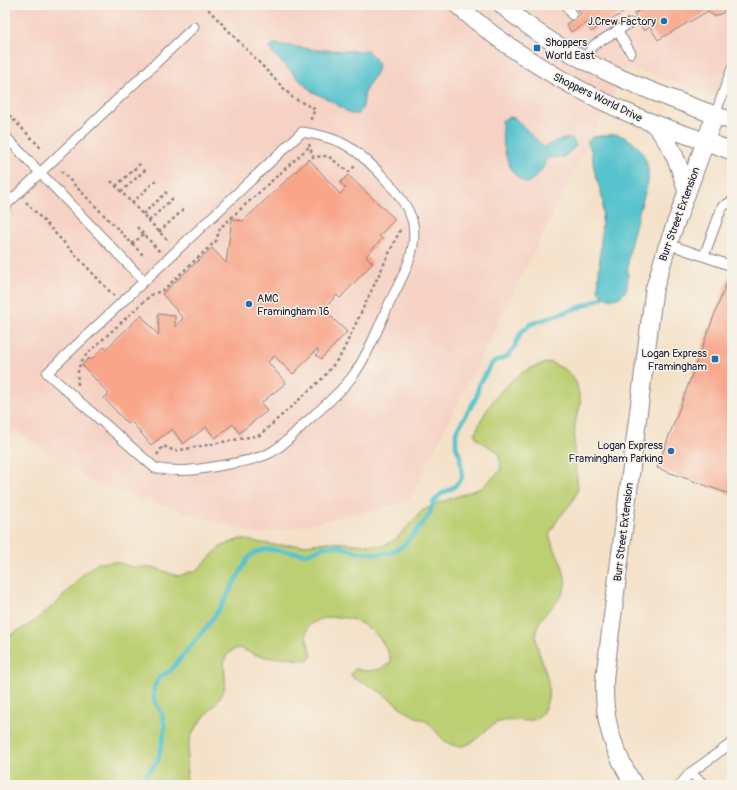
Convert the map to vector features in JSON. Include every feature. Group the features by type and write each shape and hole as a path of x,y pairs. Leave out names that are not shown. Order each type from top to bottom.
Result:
{"street":[{"name":"Shoppers World Drive","path":"457,5 507,45 545,70 587,94 653,123 732,151"},
{"path":"502,5 537,32 583,60 637,86 732,121"},
{"name":"Burr Street Extension","path":"634,785 615,751 606,720 604,686 653,299 668,244 715,115"},
{"path":"653,123 665,137 677,158 686,193"}],"lane":[{"path":"566,5 572,15"},
{"path":"583,60 594,45 630,23"},
{"path":"5,206 194,26"},
{"path":"617,30 631,53"},
{"path":"715,115 732,68"},
{"path":"302,132 322,135 342,143 359,154 395,191 406,207 413,223 414,244 409,262 362,360 353,376 339,392 283,444 269,453 252,460 188,471 172,472 155,468 47,373 166,259 302,132"},
{"path":"5,136 143,280"},
{"path":"704,256 722,207 732,201"},
{"path":"668,244 732,266"},
{"path":"680,785 690,773 732,743"},
{"path":"690,773 705,785"}],"path":[{"path":"204,5 293,98 315,109 310,121"},
{"path":"5,111 42,149"},
{"path":"79,389 77,372 80,362 151,295 163,290 216,241 220,228 309,145 313,157 328,156 349,172 356,165 361,170"},
{"path":"116,186 141,163"},
{"path":"121,192 146,169"},
{"path":"61,171 144,256"},
{"path":"5,180 12,187"},
{"path":"111,180 169,242"},
{"path":"132,203 156,180"},
{"path":"143,214 167,192"},
{"path":"149,221 173,198"},
{"path":"24,201 115,296"},
{"path":"159,232 184,209"},
{"path":"137,227 166,259"},
{"path":"151,451 157,456 163,446 175,451 260,435 323,378 342,355 402,227"},
{"path":"132,244 144,234"}],"shaded area":[{"path":"5,5 732,5 732,101 627,67 408,502 259,535 95,484 5,423"}],"green space":[{"path":"550,362 566,370 576,382 581,403 575,422 574,448 578,489 573,501 558,519 549,535 562,567 565,578 565,587 558,600 542,619 536,634 539,652 547,676 549,693 544,710 540,716 535,719 524,721 503,721 492,726 473,742 462,746 452,745 444,740 427,722 412,715 378,690 353,678 351,674 355,669 365,671 374,670 383,668 391,662 387,649 370,629 358,622 346,618 333,617 320,620 308,626 306,636 312,656 307,660 297,660 289,657 271,658 256,655 239,648 231,651 227,656 224,666 225,685 223,692 220,698 198,725 191,737 188,749 185,785 5,785 5,638 32,623 57,603 85,572 98,563 116,562 132,567 155,568 178,576 197,570 220,547 240,539 275,545 305,545 329,542 383,546 395,540 422,511 438,503 481,488 500,471 501,464 498,452 478,440 475,434 479,425 496,397 504,388 520,374 529,369"}],"water":[{"path":"275,44 318,50 367,51 378,63 377,71 365,91 363,107 358,114 351,114 333,102 311,91 269,50 271,46"},
{"path":"508,117 515,118 544,147 558,140 572,138 576,146 564,157 546,158 544,166 540,172 527,183 514,173 506,156 502,121"},
{"path":"617,134 632,142 642,152 647,166 648,182 636,222 629,253 627,287 621,296 614,299 603,295 598,290 603,204 601,190 587,142 593,137"}],"building":[{"path":"575,5 636,5 591,32 586,23 571,32 566,24 581,14"},
{"name":"J.Crew Factory","path":"637,5 725,5 723,13 714,16 708,11 658,40 650,27 644,31 634,14 640,10"},
{"name":"AMC Framingham 16","path":"309,159 340,194 346,188 340,183 348,175 395,219 379,236 382,239 366,256 373,263 340,298 337,295 323,309 347,332 321,359 316,355 319,352 317,349 293,374 274,356 268,362 286,383 261,403 267,411 239,433 233,424 215,438 206,427 183,444 172,429 151,445 131,421 128,424 104,398 109,394 82,365 89,358 91,360 104,347 106,349 141,315 158,335 158,314 175,316 175,327 183,318 162,294 212,248 226,263 232,219 243,221"},
{"name":"Logan Express Framingham","path":"732,268 732,495 657,468"}],"waterway":[{"path":"136,785 158,761 163,739 165,727 162,713 154,700 154,688 159,677 170,671 205,629 222,605 248,558 256,552 266,549 307,554 324,547 338,546 358,552 378,554 391,553 404,545 424,522 430,513 434,501 441,494 454,487 462,478 460,455 456,447 456,432 476,398 479,384 492,363 508,356 515,346 521,332 531,324 586,305 603,297"}],"place":[{"name":"J.Crew Factory","path":"664,21"},
{"name":"Shoppers World East","path":"537,48"},
{"name":"AMC Framingham 16","path":"249,304"},
{"name":"Logan Express Framingham","path":"715,359"},
{"name":"Logan Express Framingham Parking","path":"671,451"}]}
